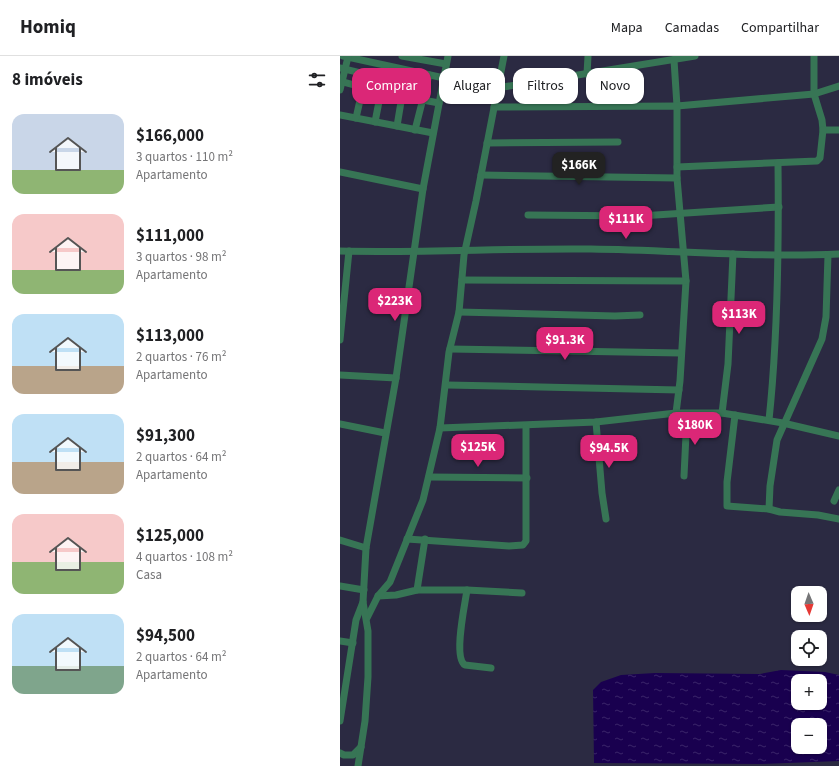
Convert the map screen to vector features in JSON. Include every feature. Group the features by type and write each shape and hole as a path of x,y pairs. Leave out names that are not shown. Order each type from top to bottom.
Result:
{"street":[{"path":"402,56 446,64"},
{"path":"445,68 448,56"},
{"path":"501,68 504,56"},
{"path":"587,68 588,56"},
{"path":"624,68 695,56"},
{"path":"677,167 817,161 820,158 822,130 814,94 814,56"},
{"path":"340,90 346,57 396,68"},
{"path":"674,60 677,106 677,178 686,281 679,390 676,413"},
{"path":"505,87 586,74"},
{"path":"341,81 352,84"},
{"path":"494,107 677,106 814,94 839,86"},
{"path":"358,766 368,677 366,619 363,602 366,548 396,378 413,251 439,103 431,102"},
{"path":"356,118 359,104"},
{"path":"375,122 378,104"},
{"path":"397,126 401,104"},
{"path":"415,130 422,104"},
{"path":"366,619 378,596 390,582 418,515 429,477 440,428 447,385 450,349 459,312 465,251 494,104"},
{"path":"340,115 433,133"},
{"path":"822,130 839,130"},
{"path":"487,143 618,142"},
{"path":"769,420 773,380 779,254 778,163"},
{"path":"340,172 423,189"},
{"path":"481,175 677,178"},
{"path":"528,215 640,216 779,207"},
{"path":"340,251 561,249 733,254 839,254"},
{"path":"340,340 349,251"},
{"path":"722,413 728,364 733,254"},
{"path":"769,509 773,459 777,440 783,423 822,339 826,317 828,255"},
{"path":"462,280 686,281"},
{"path":"459,312 615,316 640,315"},
{"path":"450,349 681,353"},
{"path":"340,375 396,378"},
{"path":"447,385 679,390"},
{"path":"440,428 526,426 596,422 676,413 722,413 769,420 839,436"},
{"path":"684,476 687,414"},
{"path":"735,415 726,504 730,507 769,509 786,513 818,515 839,519"},
{"path":"596,422 602,493 606,519"},
{"path":"340,424 385,434"},
{"path":"407,539 425,539 509,546 523,545 526,541 526,426"},
{"path":"429,477 527,478"},
{"path":"834,501 839,490"},
{"path":"417,590 425,539"},
{"path":"340,540 366,548"},
{"path":"340,586 364,590"},
{"path":"378,596 396,595 417,590 467,590 522,593"},
{"path":"467,590 460,638 460,660 465,666 491,668"},
{"path":"340,719 343,687 353,643 356,620 363,602"},
{"path":"340,641 353,643"},
{"path":"340,753 344,755 353,755 361,747"}],"water":[{"path":"781,670 825,672 839,675 839,761 762,764 594,763 593,690 601,682 621,675 655,673 760,674"}]}
